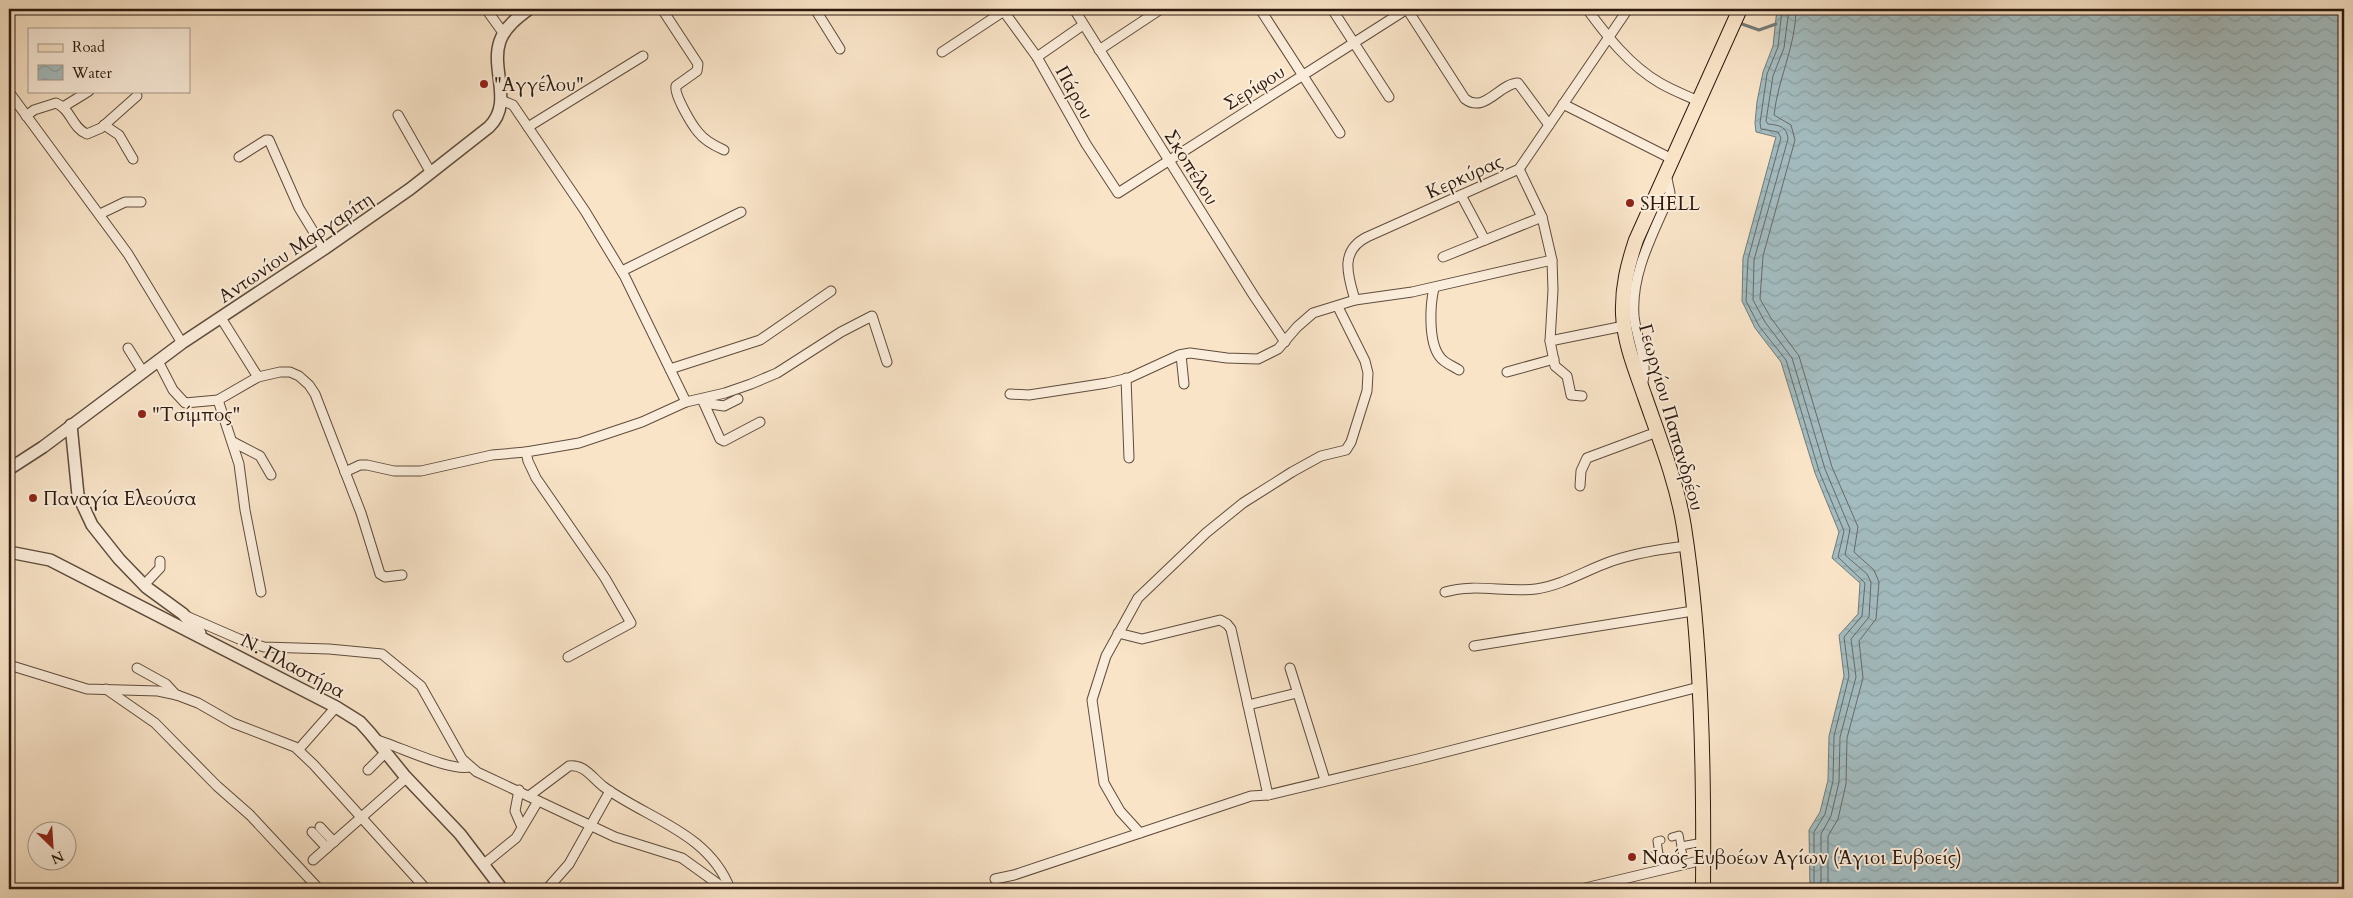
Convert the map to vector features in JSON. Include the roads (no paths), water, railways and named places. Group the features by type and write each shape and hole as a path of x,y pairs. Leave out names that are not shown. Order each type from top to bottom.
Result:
{"main road":[{"name":"Γεωργίου Παπανδρέου","path":"1703,889 1704,842 1699,686 1686,546 1679,498 1642,388 1624,326 1624,278 1629,260 1665,173 1739,9"}],"street":[{"path":"486,9 504,34"},
{"name":"Αντωνίου Μαργαρίτη","path":"9,469 182,343 324,249 431,173 492,124 499,112 501,100 498,52 504,34 512,23 529,9"},
{"path":"662,9 698,64 697,71 676,86 676,94 698,133 715,146 724,150"},
{"path":"814,9 840,49"},
{"name":"Σκοπέλου","path":"1074,9 1285,342"},
{"path":"1099,50 1161,9"},
{"path":"1260,9 1340,133"},
{"path":"1332,9 1389,97"},
{"path":"1407,9 1465,100 1472,103 1487,100 1512,83 1518,83 1549,125"},
{"name":"Σερίφου","path":"1118,192 1407,9"},
{"path":"1586,9 1608,37 1636,66 1659,82 1698,102"},
{"name":"Κερκύρας","path":"1355,300 1346,266 1349,253 1356,244 1364,238 1519,169 1628,9"},
{"path":"942,52 1003,10"},
{"name":"Πάρου","path":"1003,10 1036,57 1086,144 1118,192"},
{"path":"1036,57 1083,25"},
{"path":"528,127 643,56"},
{"path":"9,92 128,254 182,343"},
{"path":"63,107 87,92"},
{"path":"26,116 44,106 56,104 63,107 83,132 92,132 104,125 137,96"},
{"path":"501,100 513,106 528,127 585,211 622,271 686,402"},
{"path":"1563,104 1672,159"},
{"path":"398,115 431,173"},
{"path":"104,125 119,135 133,160"},
{"path":"239,157 269,140 299,208 324,249"},
{"path":"1519,169 1542,217 1552,260 1550,341 1555,366 1567,376 1571,395 1582,396"},
{"path":"1642,388 1646,368 1634,314 1636,279 1642,258 1670,193 1665,173"},
{"path":"1462,195 1484,240"},
{"path":"100,214 126,202 141,202"},
{"path":"622,271 741,212"},
{"path":"1443,257 1542,217"},
{"path":"1010,394 1042,393 1126,378 1181,355 1202,354 1226,358 1258,359 1269,355 1285,342 1297,327 1313,313 1355,300 1434,288 1552,260"},
{"path":"1434,288 1431,318 1436,351 1443,360 1459,370"},
{"path":"670,369 760,340 831,290"},
{"path":"1140,833 1120,811 1104,783 1092,700 1106,656 1138,598 1206,533 1243,502 1321,456 1346,450 1351,442 1367,391 1368,373 1365,361 1338,306"},
{"path":"345,472 360,465 394,471 421,471 492,455 526,452 579,443 642,422 686,402 703,401 777,373 841,332 872,316 887,362"},
{"path":"221,318 258,377"},
{"path":"1550,341 1624,326"},
{"path":"128,348 143,372"},
{"path":"1181,355 1184,384"},
{"path":"1507,372 1554,359"},
{"path":"158,361 184,403 218,400 258,377 280,372 290,372 299,376 309,385 324,414 380,574 385,577 402,575"},
{"path":"1126,378 1129,458"},
{"path":"703,401 724,406 738,399"},
{"path":"218,400 239,464 245,510 261,592"},
{"path":"703,401 720,440 724,440 760,422"},
{"path":"71,425 75,480 84,510 92,525 119,560 144,585 183,614 238,639 264,647 329,649 382,654 421,686 458,752 470,767 590,826 643,847 669,852 682,858 726,889"},
{"path":"1580,486 1581,470 1587,458 1657,432"},
{"path":"233,442 260,456 271,476"},
{"path":"526,452 536,478 605,578 631,623 568,657"},
{"path":"1445,592 1460,588 1537,589 1553,585 1628,556 1686,546"},
{"name":"Ν. Πλαστήρα","path":"9,552 50,560 336,707 360,722 406,778 460,834 502,889"},
{"path":"144,585 160,568 160,561"},
{"path":"1474,646 1693,611"},
{"path":"183,614 204,639"},
{"path":"1118,634 1142,639 1220,620 1227,624 1231,629 1268,794"},
{"path":"9,665 71,685 176,695 198,703 233,722 299,749 426,889"},
{"path":"138,668 166,684 176,695"},
{"path":"1290,668 1325,780"},
{"path":"995,879 1014,875 1251,796 1268,794 1418,759 1699,686"},
{"path":"106,689 155,723 217,786 250,815 319,889"},
{"path":"1248,704 1297,693"},
{"path":"299,749 336,707"},
{"path":"376,740 448,765 464,768 470,767"},
{"path":"368,770 386,752"},
{"path":"484,864 507,847 522,827 534,798 563,770 576,765 610,791 654,815 691,839 712,860 730,889"},
{"path":"313,860 362,819 406,778"},
{"path":"519,790 515,811 522,827"},
{"path":"547,889 569,864 610,791"},
{"path":"327,848 316,829 334,842"},
{"path":"1672,837 1679,835 1683,856 1677,858"},
{"path":"1661,840 1657,842 1655,855 1660,862 1666,861"},
{"path":"1681,846 1704,842"},
{"path":"1582,889 1704,860"}],"water":[{"path":"1777,9 2344,9 2344,889 1810,889 1809,830 1820,812 1828,780 1829,736 1844,676 1839,635 1858,614 1860,583 1832,558 1839,532 1815,473 1781,362 1755,328 1742,301 1743,258 1776,137 1756,132 1755,123 1763,72 1773,46"}],"waterway":[{"path":"1742,24 1759,30 1776,24"}],"place":[{"name":"\"Αγγέλου\"","path":"484,84"},
{"name":"SHELL","path":"1630,203"},
{"name":"\"Τσίμπος\"","path":"142,414"},
{"name":"Παναγία Ελεούσα","path":"33,498"},
{"name":"Ναός Ευβοέων Αγίων (Άγιοι Ευβοείς)","path":"1632,857"}]}
